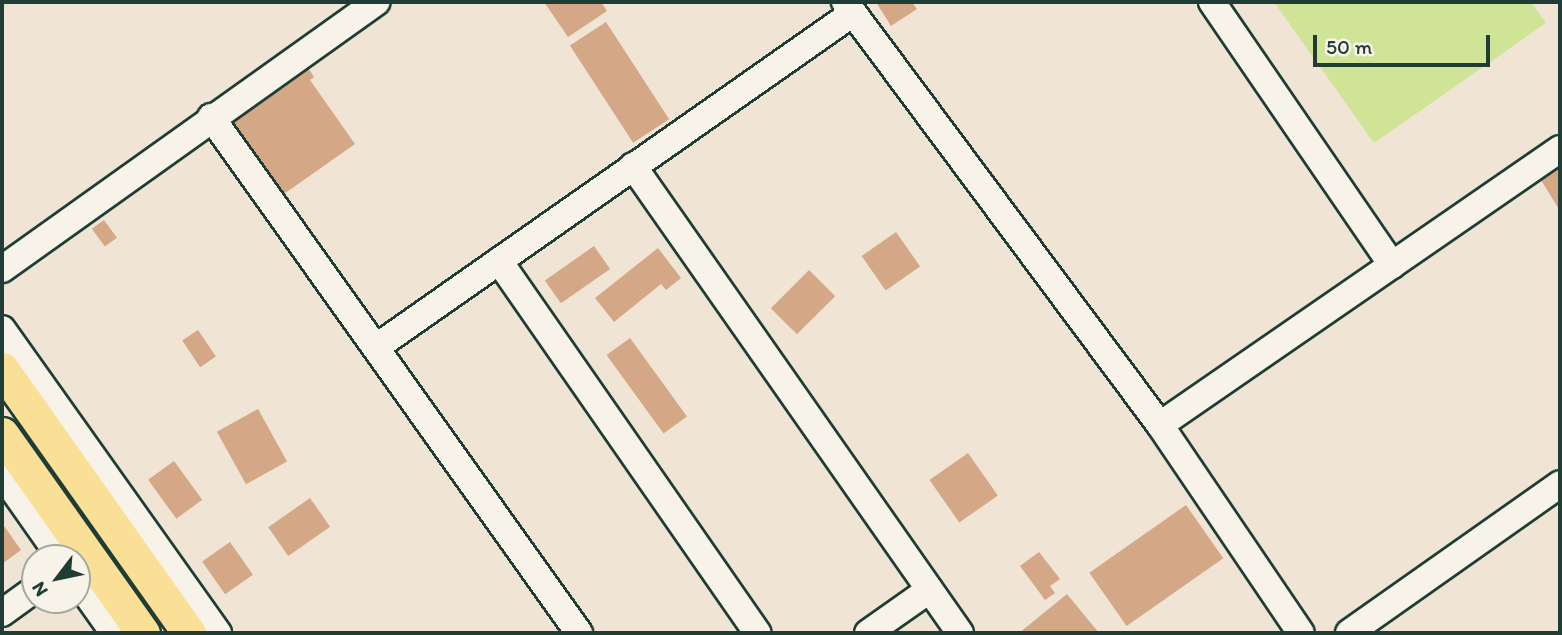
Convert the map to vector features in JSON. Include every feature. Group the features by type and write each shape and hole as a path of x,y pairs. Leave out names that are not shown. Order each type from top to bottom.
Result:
{"main road":[{"path":"2,369 189,633"},
{"path":"2,434 64,544"},
{"path":"91,579 143,633"}],"street":[{"path":"2,269 211,117 376,2"},
{"path":"1212,2 1392,265"},
{"path":"378,346 633,166 849,7 1160,425 1301,633"},
{"path":"211,117 378,346 579,633"},
{"path":"1160,425 1560,149"},
{"path":"633,166 960,633"},
{"path":"499,261 758,633"},
{"path":"2,329 218,633"},
{"path":"2,474 59,544"},
{"path":"1349,633 1560,484"},
{"path":"868,633 929,590"},
{"path":"91,592 114,633"},
{"path":"2,613 21,599"}],"green space":[{"path":"1274,2 1531,2 1546,23 1374,143"}],"building":[{"path":"544,2 601,2 607,11 568,37"},
{"path":"876,2 912,2 917,9 891,26"},
{"path":"606,22 669,119 633,143 570,45"},
{"path":"303,60 314,77 310,80 355,144 281,196 224,116"},
{"path":"1560,167 1560,211 1541,180"},
{"path":"104,220 117,238 105,247 92,229"},
{"path":"896,232 920,266 886,290 862,256"},
{"path":"594,246 610,269 561,303 545,280"},
{"path":"658,248 681,278 666,290 661,284 614,322 595,298"},
{"path":"809,270 835,296 797,334 771,308"},
{"path":"198,330 216,357 200,367 182,341"},
{"path":"630,338 687,416 664,434 607,355"},
{"path":"258,409 287,461 246,484 217,432"},
{"path":"968,453 998,496 959,523 929,480"},
{"path":"174,461 202,500 176,519 148,480"},
{"path":"310,498 330,527 288,556 268,527"},
{"path":"1186,505 1223,558 1127,626 1089,573"},
{"path":"2,523 21,550 2,564"},
{"path":"230,542 253,575 225,594 202,562"},
{"path":"1039,552 1060,579 1050,586 1055,593 1045,600 1020,566"},
{"path":"1067,594 1099,633 1019,633"}]}
